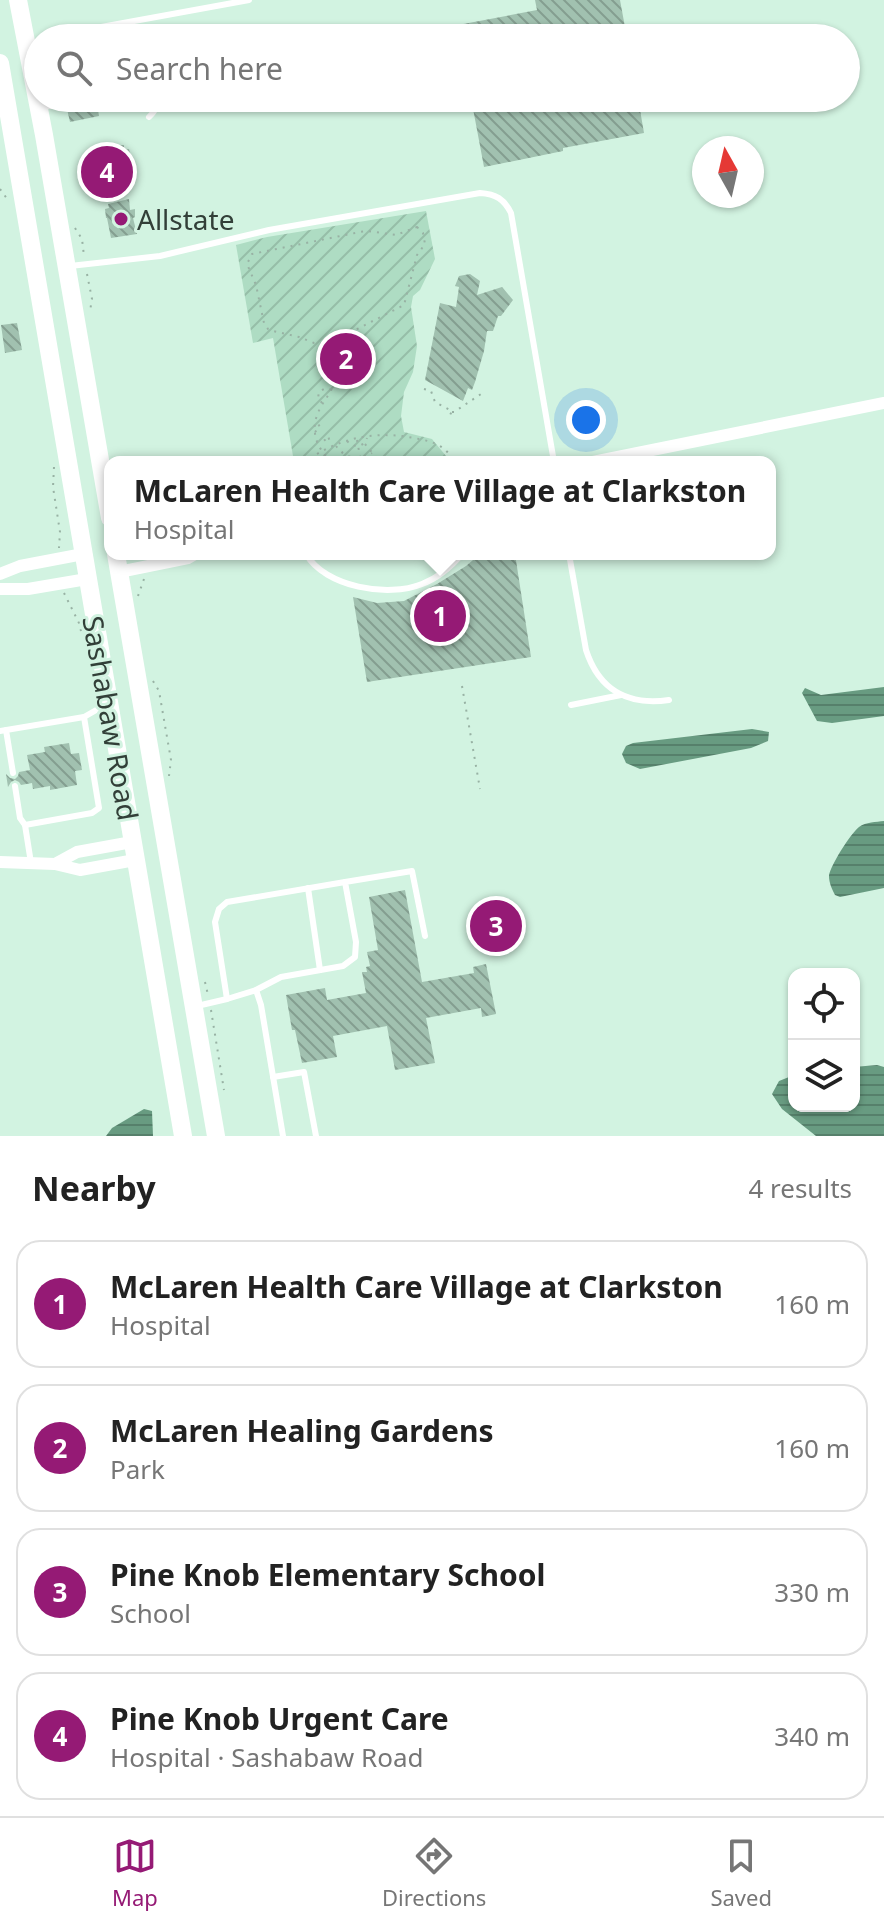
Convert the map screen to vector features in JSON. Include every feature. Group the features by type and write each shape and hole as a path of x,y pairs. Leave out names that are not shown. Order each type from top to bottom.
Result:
{"main road":[{"path":"15,2 27,24"},
{"name":"Sashabaw Road","path":"0,63 7,155 32,254 183,1136"},
{"path":"40,112 76,265 86,377 104,483"},
{"path":"32,254 47,269 76,265"},
{"path":"50,363 59,357 70,357 86,377"},
{"name":"Sashabaw Road","path":"118,563 216,1136"},
{"path":"117,755 125,766 133,770 145,768 151,761"},
{"path":"134,851 143,843 153,844 161,851 170,872"},
{"path":"158,995 173,1017 185,1015 193,1006"}],"street":[{"path":"623,456 884,403"},
{"path":"0,574 28,564 83,554"},
{"path":"118,563 160,560"},
{"path":"0,589 28,589 87,579"},
{"path":"55,864 77,852 134,851"},
{"path":"0,862 55,864 80,870 134,851"}],"lane":[{"path":"117,24 249,0"},
{"path":"149,117 154,112"},
{"path":"76,265 160,256 269,230 480,193 500,197 507,204 514,222 553,456"},
{"path":"311,560 317,568 341,581 376,590 412,588 424,584 450,568 457,560"},
{"path":"570,560 586,650 591,665 602,681 621,695 645,702 669,700"},
{"path":"571,705 621,695"},
{"path":"13,773 3,730 84,717 108,703"},
{"path":"25,825 97,810 99,803 84,717"},
{"path":"15,786 31,863"},
{"path":"227,999 215,922 219,909 227,902 412,871 425,936"},
{"path":"193,1006 256,990 281,977 343,966 355,957 356,942 345,882"},
{"path":"308,888 320,970"},
{"path":"256,990 283,1136"},
{"path":"273,1077 304,1072 316,1136"}],"path":[{"path":"70,220 82,239 76,265"},
{"path":"420,228 425,244 417,255 404,305 332,343 314,343 268,329 256,285 248,269 252,254 360,232 396,235 420,228"},
{"path":"326,456 314,433 315,421 332,389 332,343"},
{"path":"322,404 318,398 319,392 332,389"},
{"path":"424,389 431,391 435,402 454,412 481,394"},
{"path":"448,419 452,411"},
{"path":"317,454 356,437 385,434 431,441 450,456"},
{"path":"316,442 328,436 333,445 347,456"},
{"path":"364,444 367,436"},
{"path":"356,437 360,456"},
{"path":"346,441 351,445 364,444"},
{"path":"364,444 375,456"},
{"path":"367,456 372,453"},
{"path":"462,686 480,789"}],"shaded area":[{"path":"426,211 435,259 420,290 413,296 411,307 417,346 413,372 404,392 401,416 404,432 432,439 446,456 293,456 273,338 253,343 236,245 267,237"},
{"path":"884,687 884,716 832,723 817,721 802,693 805,688 821,695"},
{"path":"752,729 769,732 768,741 751,748 640,769 626,763 622,754 626,746 633,743"},
{"path":"884,821 884,888 840,897 835,895 829,876 846,843 862,825"},
{"path":"860,1066 884,1067 884,1136 816,1136 782,1109 772,1094 779,1081 788,1077 788,1112 860,1112"},
{"path":"144,1109 152,1111 153,1136 106,1136 112,1128"}],"building":[{"path":"535,0 620,0 624,24 463,24 537,10"},
{"path":"68,112 98,112 99,116 70,122"},
{"path":"474,112 640,112 644,133 484,167"},
{"path":"124,145 124,150 129,149 133,170 129,171 129,175 109,179 108,175 103,176 102,149"},
{"name":"Allstate","path":"129,199 130,210 135,209 133,218 137,234 111,238 105,209 109,208 108,204"},
{"path":"470,274 480,281 477,295 502,287 513,300 498,316 493,331 487,331 475,382 472,390 468,388 463,401 425,380 440,303 456,307 459,287 455,286 459,276"},
{"path":"17,323 22,350 5,353 1,325"},
{"path":"473,560 516,560 531,657 367,682 353,597 377,603 404,601"},
{"path":"69,743 71,754 79,753 82,770 75,771 77,785 50,790 50,786 33,789 32,783 21,785 15,780 8,787 6,774 15,779 19,772 30,770 27,755 45,752 44,747"},
{"path":"405,890 422,982 474,973 473,967 486,964 496,1014 482,1017 481,1008 426,1018 435,1063 395,1070 387,1026 333,1036 337,1057 302,1063 286,995 325,988 327,1000 366,993 362,972 367,972 366,967 370,966 367,952 378,950 369,897"}],"place":[{"name":"Pine Knob Urgent Care","path":"107,172"},
{"name":"Allstate","path":"121,219"},
{"name":"McLaren Healing Gardens","path":"346,359"},
{"name":"McLaren Health Care Village at Clarkston","path":"440,616"},
{"name":"Pine Knob Elementary School","path":"496,926"}]}
